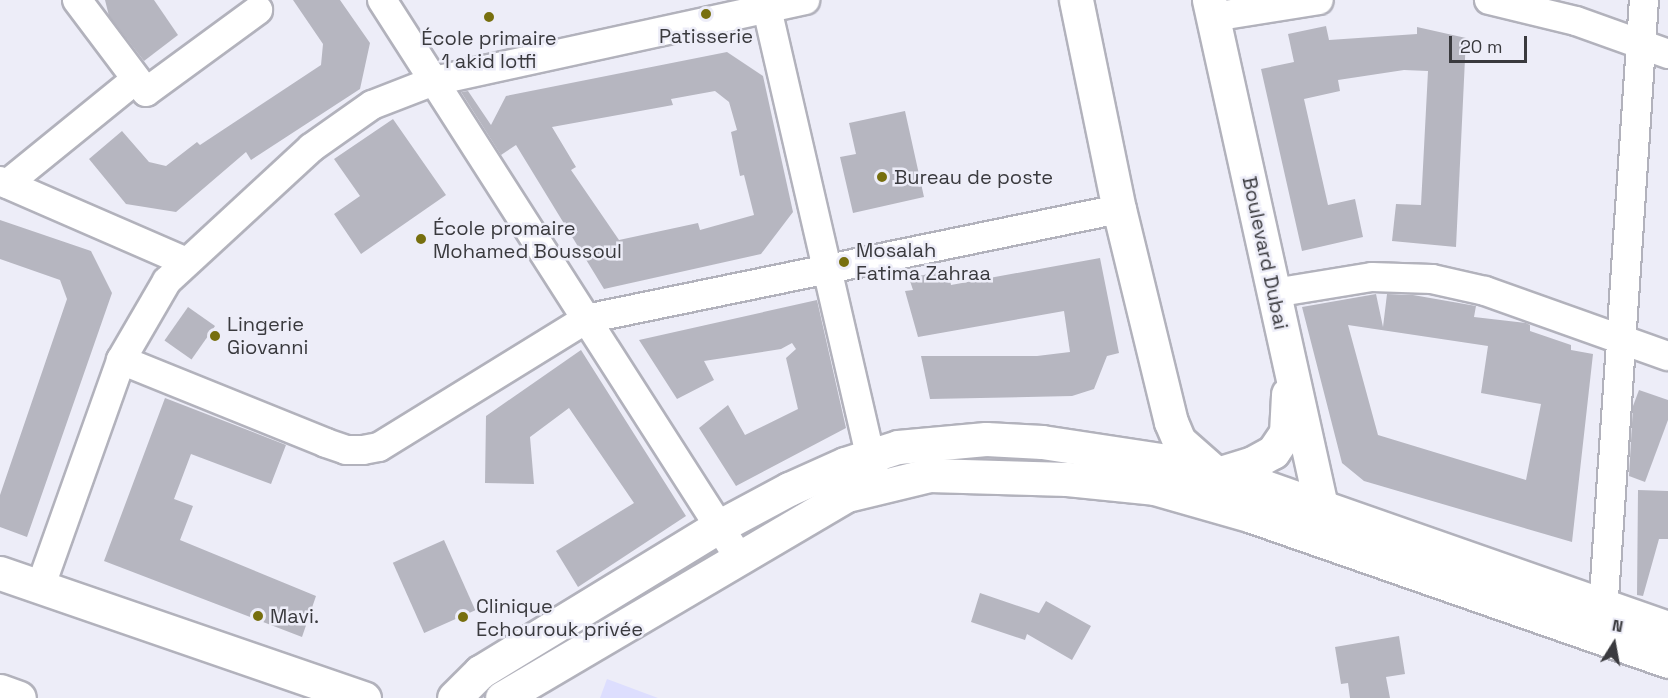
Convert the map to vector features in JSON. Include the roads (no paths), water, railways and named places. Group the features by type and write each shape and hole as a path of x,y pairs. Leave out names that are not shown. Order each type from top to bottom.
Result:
{"street":[{"path":"77,0 146,92 258,10"},
{"path":"382,0 738,556"},
{"path":"40,588 121,360 167,281 184,261 311,148 372,105 434,81 765,3 805,0"},
{"path":"1076,0 1119,208 1171,422 1179,441 1218,474 1252,516"},
{"path":"1211,9 1318,0"},
{"path":"1489,0 1576,21 1655,49"},
{"path":"1602,638 1602,605 1620,339 1655,49 1644,0"},
{"path":"765,3 873,470"},
{"name":"Boulevard Dubai","path":"1211,9 1321,506"},
{"path":"136,79 4,182 184,261"},
{"path":"121,360 326,443 363,450 379,447 586,320 827,267 1119,208"},
{"path":"1274,293 1372,278 1432,279 1485,291 1668,356"},
{"path":"1160,474 1218,474 1251,464 1273,452 1286,433 1289,405 1284,339"},
{"path":"1160,474 1171,422"},
{"path":"502,698 738,556 847,495 898,447 986,439 1042,442 1160,474 1252,516 1668,661"},
{"path":"453,698 480,672 718,527 789,489 873,470"},
{"path":"1218,474 1321,506 1668,628"},
{"path":"0,573 364,698"},
{"path":"0,691 19,698"}],"place":[{"name":"Patisserie","path":"706,14"},
{"name":"École primaire 1 akid lotfi","path":"489,17"},
{"name":"Bureau de poste","path":"882,177"},
{"name":"École promaire Mohamed Boussoul","path":"421,239"},
{"name":"Mosalah Fatima Zahraa","path":"844,262"},
{"name":"Lingerie Giovanni","path":"215,336"},
{"name":"Mavi.","path":"258,616"},
{"name":"Clinique Echourouk privée","path":"463,617"}]}
